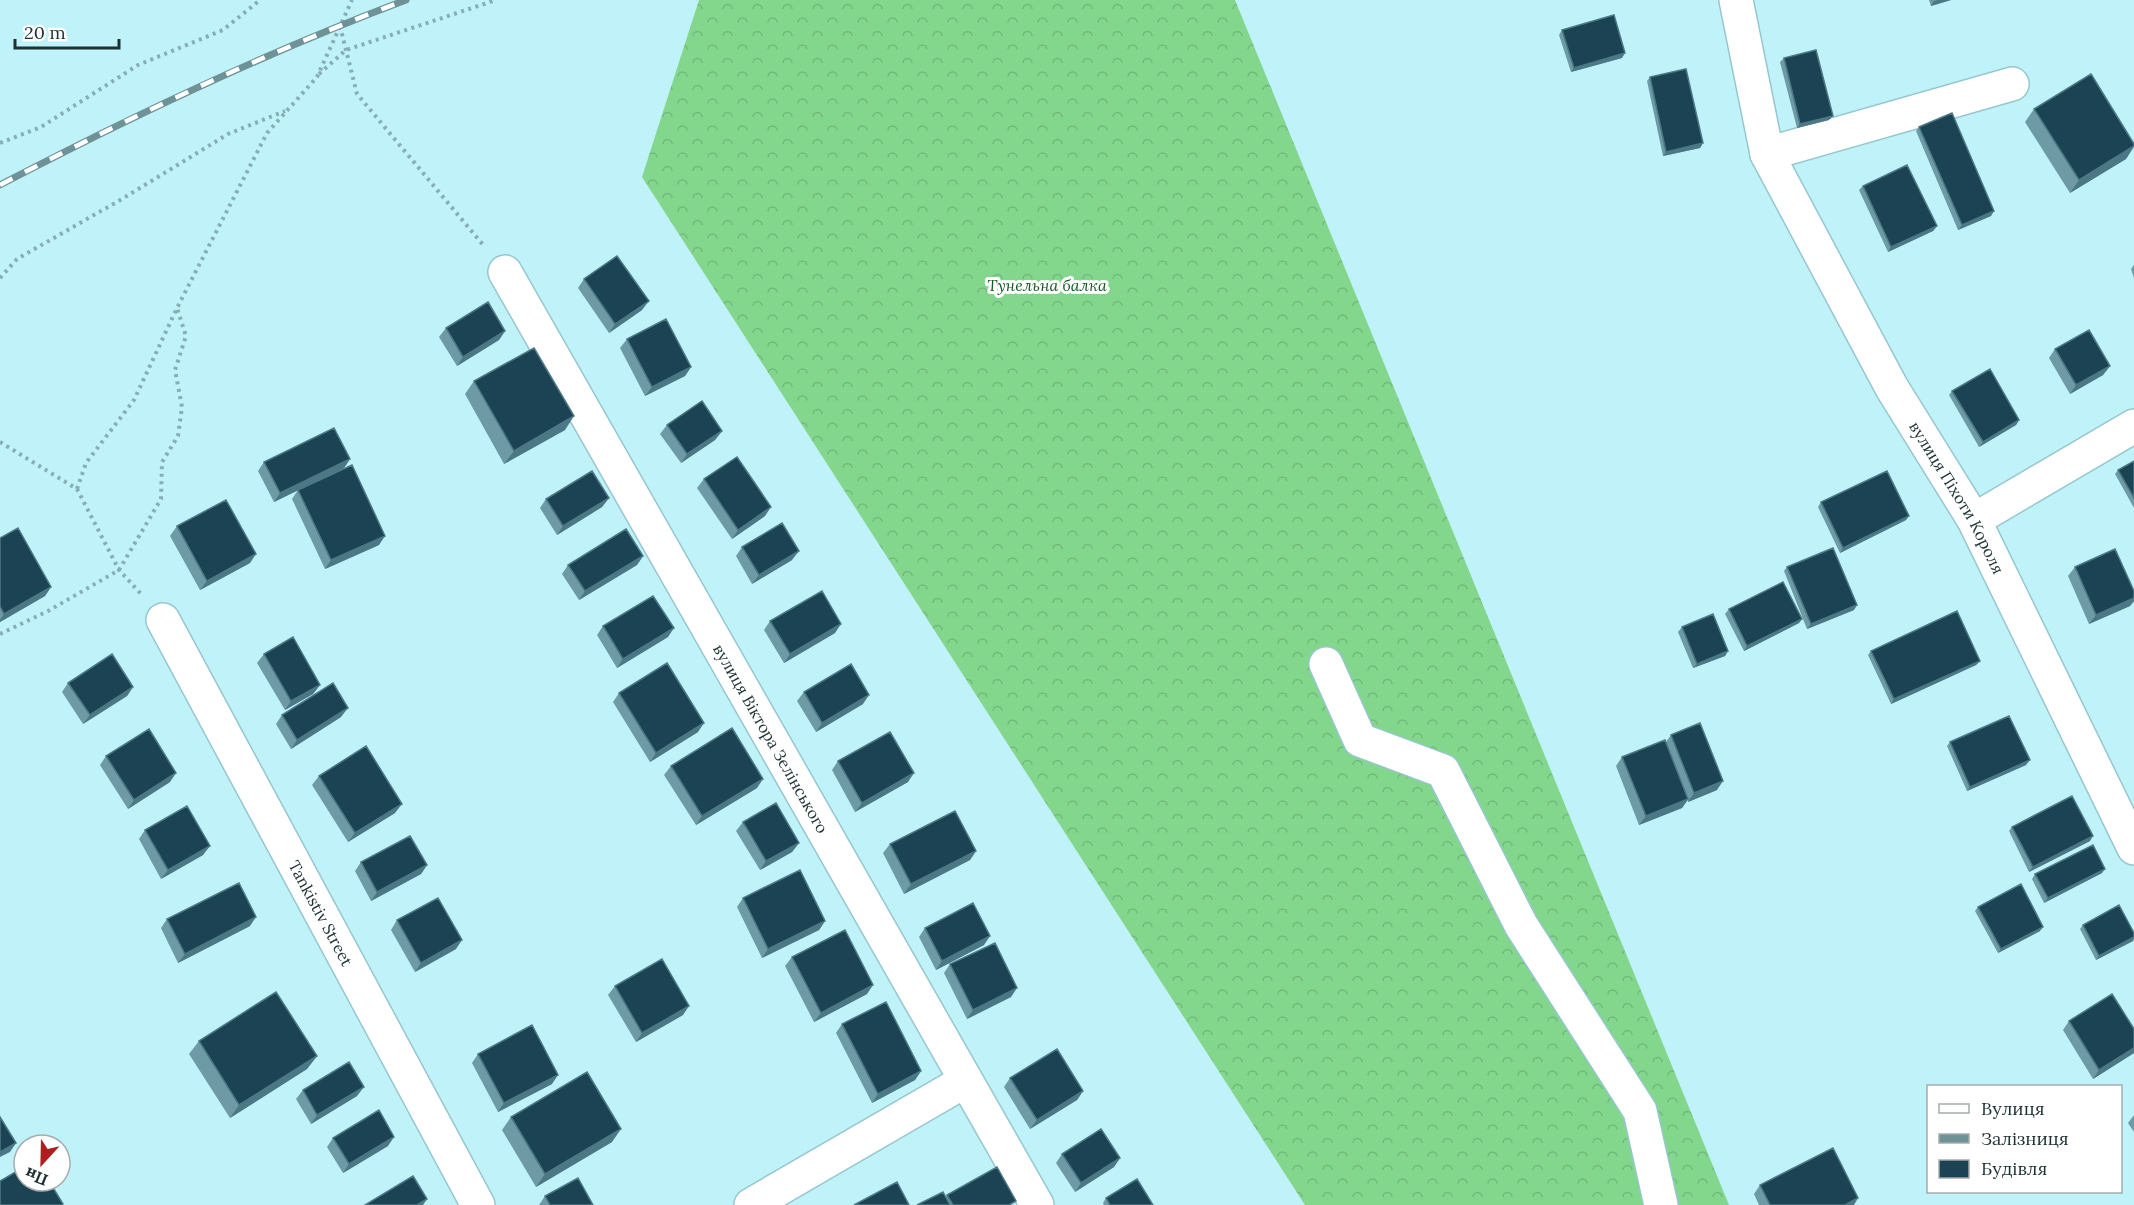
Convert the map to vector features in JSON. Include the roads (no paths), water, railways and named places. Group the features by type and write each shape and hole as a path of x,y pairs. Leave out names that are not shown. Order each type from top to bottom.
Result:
{"street":[{"name":"вулиця Піхоти Короля","path":"1736,0 1767,154 1892,388 1974,520 2134,849"},
{"path":"1767,154 2012,84"},
{"name":"вулиця Віктора Зелінського","path":"505,272 1037,1205"},
{"path":"1974,520 2134,426"},
{"name":"Tankistiv Street","path":"164,620 478,1205"},
{"path":"1326,664 1360,740 1443,771 1521,925 1640,1111 1660,1205"},
{"path":"751,1205 965,1081"}],"railway":[{"path":"0,185 200,86 302,41 406,0"}],"park label":[{"name":"Тунельна балка","path":"1047,285"}]}
